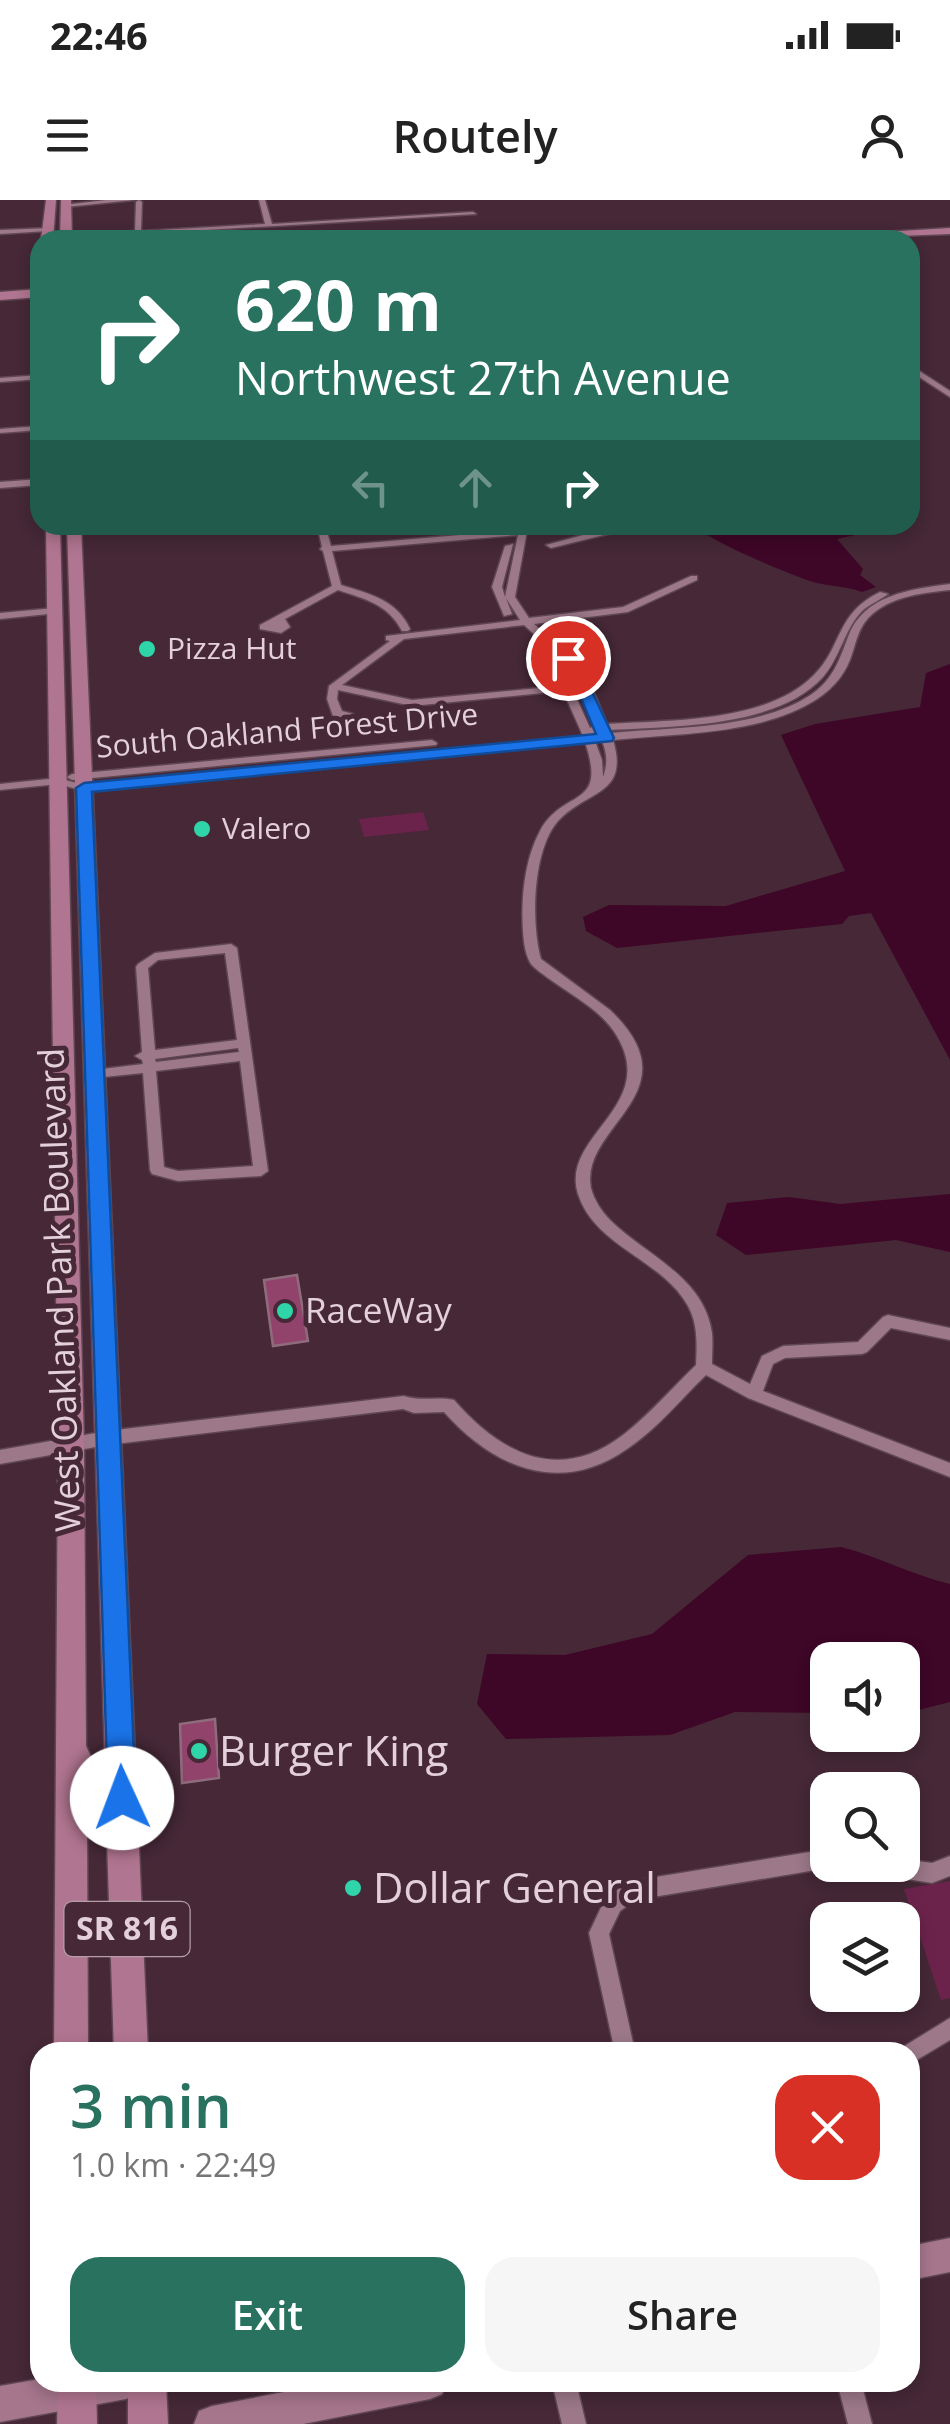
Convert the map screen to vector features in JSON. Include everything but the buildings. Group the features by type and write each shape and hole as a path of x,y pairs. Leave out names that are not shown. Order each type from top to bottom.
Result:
{"main road":[{"path":"47,230 51,200"},
{"path":"67,230 68,202"},
{"path":"920,235 945,234"},
{"path":"920,237 945,234"},
{"path":"0,292 30,290"},
{"name":"West Oakland Park Boulevard","path":"53,535 71,1444 72,2042"},
{"name":"West Oakland Park Boulevard","path":"74,535 132,2042"},
{"path":"55,592 77,613"},
{"path":"54,611 77,613"},
{"path":"63,1063 84,1082 95,1077"},
{"path":"72,1744 96,1805 124,1836"},
{"path":"147,2392 148,2424"}],"street":[{"path":"68,202 82,200"},
{"path":"262,200 269,226"},
{"path":"441,200 448,215"},
{"path":"68,202 135,201 138,230"},
{"path":"194,230 473,214"},
{"path":"0,232 30,233"},
{"path":"920,369 950,385"},
{"path":"920,372 950,395"},
{"path":"0,380 30,378"},
{"path":"0,430 30,428"},
{"path":"0,485 30,483"},
{"path":"323,535 337,587"},
{"path":"326,550 464,535"},
{"path":"518,535 509,590 520,623 552,656 567,688 598,770 595,787 588,796"},
{"path":"552,545 593,535"},
{"path":"339,718 332,699 334,686 398,635 625,610 694,578"},
{"path":"0,787 584,734 736,725 782,713 833,681 856,627 868,613 904,595 950,584"},
{"path":"337,587 396,612 398,635"},
{"path":"281,622 337,587"},
{"path":"0,616 54,611"},
{"path":"0,1458 107,1438 404,1402 414,1407 448,1405 497,1453 523,1464 557,1468 618,1447 704,1367 708,1337 690,1294 600,1216 584,1193 586,1162 631,1096 634,1071 626,1039 615,1023 535,961 529,946 530,894 544,834 562,812 609,779 612,767 604,733 576,668 520,623"},
{"path":"334,686 412,703 567,688"},
{"path":"231,948 245,1049 260,1171 178,1176 157,1170 142,967 155,956 231,948"},
{"path":"95,1077 149,1060 245,1049"},
{"path":"754,1394 767,1360 783,1352 862,1348 888,1321 950,1334"},
{"path":"704,1367 754,1394 950,1470"},
{"path":"623,2042 599,1932 613,1904 631,1890 810,1861"},
{"path":"920,1871 932,1873 950,1866"},
{"path":"920,2048 950,2028"},
{"path":"920,2261 950,2255"},
{"path":"212,2424 378,2392"},
{"path":"566,2392 574,2424"},
{"path":"851,2392 860,2424"},
{"path":"0,2404 77,2399"}],"shaded area":[{"path":"709,535 855,535 837,539 863,569 860,575 876,587 862,592 814,582"},
{"path":"950,664 950,1060 871,913 849,916 842,924 617,948 586,931 583,917 609,905 726,906 845,871 781,735 815,724 920,707 926,673"},
{"path":"423,812 429,830 364,837 359,819"},
{"path":"950,1194 950,1252 896,1240 746,1255 716,1235 727,1203 789,1197 840,1204"},
{"path":"841,1547 950,1584 950,1702 920,1710 920,1642 810,1642 810,1713 735,1712 670,1735 506,1739 477,1704 487,1654 565,1655 652,1634 748,1555"},
{"path":"950,1881 950,1998 941,2000 920,1937 920,1902 908,1902 904,1889"}],"place":[{"name":"Pizza Hut","path":"147,649"},
{"name":"Valero","path":"202,829"},
{"name":"RaceWay","path":"285,1311"},
{"name":"Burger King","path":"199,1751"},
{"name":"Dollar General","path":"353,1888"}],"route":[{"path":"122,1798 84,788 606,738 568,658"}]}
